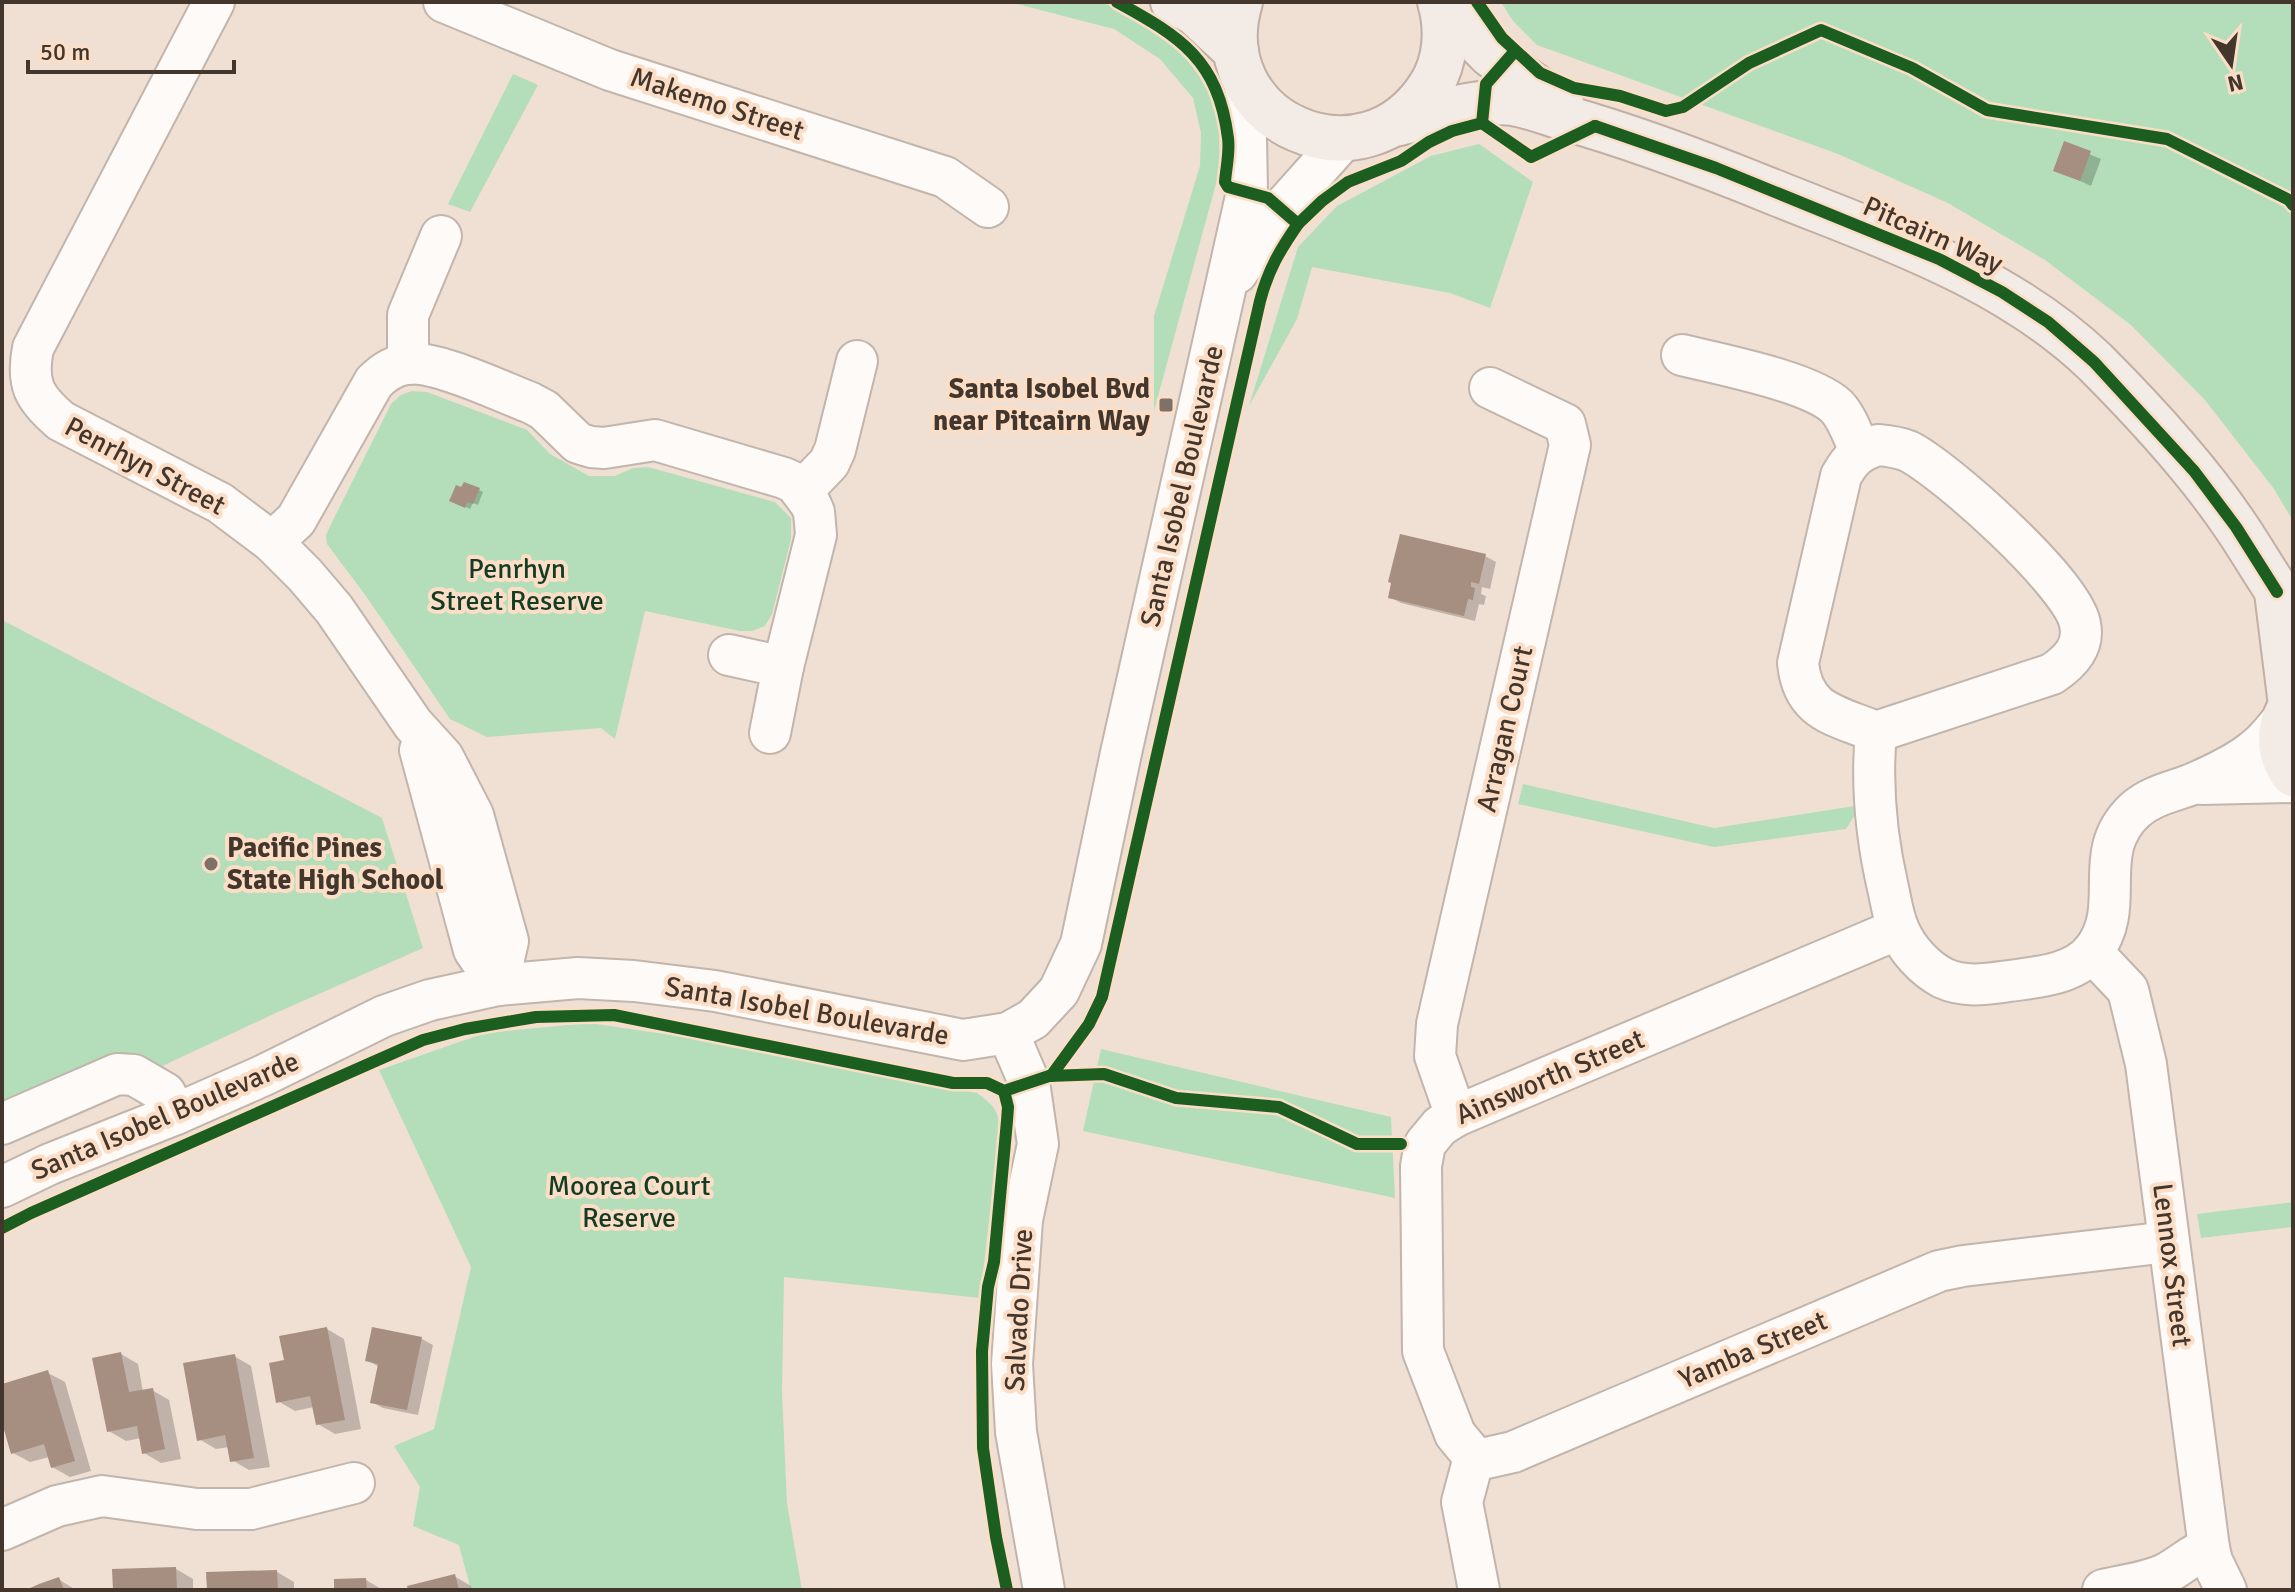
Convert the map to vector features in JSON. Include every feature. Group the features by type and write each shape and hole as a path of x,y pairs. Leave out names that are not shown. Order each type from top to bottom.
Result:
{"main road":[{"path":"1173,2 1194,12 1240,66 1263,106 1286,125 1314,136 1344,139"},
{"path":"1240,2 1235,19 1240,66"},
{"path":"1394,124 1420,102 1438,73 1445,40 1441,4"},
{"name":"Pitcairn Way","path":"1441,4 1491,55 1550,99 1595,126"},
{"name":"Pitcairn Way","path":"1344,139 1370,135 1394,124 1484,103 1511,103 1595,126 1716,168 1939,259 2002,292 2048,322 2094,362 2194,471 2236,527 2285,603 2289,709 2280,739 2284,759 2293,774"}],"street":[{"name":"Penrhyn Street","path":"214,2 33,348 16,373 43,406 61,421 220,503 272,542 334,609 413,724 474,950 498,985"},
{"name":"Makemo Street","path":"444,2 610,70 945,177 988,207"},
{"name":"Santa Isobel Boulevarde","path":"2,1187 262,1076 384,1016 430,1000 498,985 578,978 634,981 715,991 963,1040 1008,1033 1033,1019 1059,991 1081,944 1247,192 1240,66"},
{"name":"Santa Isobel Boulevarde","path":"1225,289 1277,214 1344,139"},
{"path":"408,364 408,315 441,236"},
{"path":"1682,355 1764,375 1826,398 1846,418 1860,451"},
{"path":"802,491 829,463 835,450 857,361"},
{"path":"272,542 296,520 374,382 383,374 408,364 446,371 531,403 544,410 578,443 591,447 604,448 655,440 784,478 795,483 814,512 816,535 770,733"},
{"name":"Arragan Court","path":"1456,1116 1435,1056 1437,1024 1570,445 1565,424 1490,388"},
{"path":"1878,445 1895,446 1910,453 1985,509 2044,570 2072,605 2080,623 2081,639 2076,653 2066,664 2052,674 1876,732 1819,708 1811,701 1800,678 1798,663 1841,476 1849,461 1860,451 1878,445"},
{"path":"729,655 783,667"},
{"path":"1876,732 1874,813 1879,852 1898,929 1914,955 1926,967 1944,978 1977,985 2053,974 2074,966 2092,952 2106,928 2111,910 2109,865 2112,845 2121,827 2137,808 2158,795 2190,785 2246,757 2289,709"},
{"path":"2190,785 2293,782"},
{"name":"Ainsworth Street","path":"1473,1461 1455,1434 1423,1351 1421,1166 1425,1144 1440,1126 1456,1116 1898,929"},
{"name":"Lennox Street","path":"2092,952 2128,990 2146,1064 2209,1548 2226,1590"},
{"name":"Salvado Drive","path":"1008,1033 1029,1082 1038,1144 1022,1220 1012,1364 1016,1432 1044,1590"},
{"path":"2,1124 117,1074 134,1075 165,1093 176,1114"},
{"name":"Yamba Street","path":"1473,1461 1513,1452 1939,1271 2168,1242"},
{"path":"1473,1461 1462,1502 1479,1590"},
{"path":"2,1530 57,1506 102,1496 197,1509 251,1509 354,1483"},
{"path":"2103,1590 2161,1576 2195,1553 2209,1548"}],"green space":[{"path":"1009,2 1095,2 1124,8 1172,39 1211,92 1219,130 1220,169 1154,411 1154,316 1200,166 1201,133 1193,98 1160,59 1114,29"},
{"path":"1501,2 2293,2 2293,521 2274,489 2205,400 2131,325 2045,260 1948,203 1838,154 1537,45 1513,21"},
{"path":"513,74 538,85 470,212 448,204"},
{"path":"1479,144 1533,182 1490,308 1450,293 1312,267 1297,319 1249,406 1298,247 1337,206 1431,156"},
{"name":"Penrhyn Street Reserve","path":"412,391 427,392 527,430 550,454 589,476 615,476 633,468 648,467 775,502 791,518 791,539 772,614 765,626 740,631 645,611 615,739 601,728 487,737 450,719 327,544 326,535 331,524 391,404"},
{"name":"Pacific Pines State High School","path":"2,620 382,818 423,948 156,1069 2,1113"},
{"path":"1523,784 1714,828 1861,805 1846,829 1714,847 1518,804"},
{"name":"Moorea Court Reserve","path":"589,1023 699,1039 977,1093 993,1106 999,1121 980,1298 784,1277 782,1392 787,1503 802,1590 471,1590 459,1545 413,1526 420,1487 394,1446 434,1429 471,1267 379,1070 485,1033"},
{"path":"1101,1049 1391,1117 1395,1198 1083,1131"},
{"path":"2293,1202 2293,1227 2201,1238 2197,1214"}],"building":[{"path":"2064,141 2091,151 2080,181 2053,171"},
{"path":"464,482 480,488 473,504 467,502 465,508 449,501 456,485 461,487"},
{"path":"1400,534 1486,554 1479,584 1471,582 1471,587 1475,588 1473,600 1468,599 1464,616 1388,598 1391,583 1388,582"},
{"path":"327,1327 345,1420 316,1425 310,1396 276,1403 269,1363 284,1360 279,1336"},
{"path":"372,1327 422,1337 407,1410 370,1403 378,1364 365,1361"},
{"path":"121,1352 129,1392 153,1388 165,1449 142,1454 137,1426 107,1432 92,1358"},
{"path":"235,1354 254,1458 230,1462 225,1435 197,1441 183,1363"},
{"path":"48,1370 75,1461 51,1468 44,1444 11,1454 2,1423 2,1384"},
{"path":"176,1567 177,1590 113,1590 112,1569"},
{"path":"277,1570 278,1590 207,1590 206,1572"},
{"path":"455,1574 459,1590 408,1590 407,1586"},
{"path":"59,1577 64,1590 26,1590 39,1584"},
{"path":"366,1578 367,1590 334,1590 334,1579"}],"cycle path":[{"path":"1117,2 1178,40 1205,70 1223,111 1228,143 1225,182 1228,187 1268,198 1298,224 1348,182 1401,161 1452,131 1482,123 1486,84 1515,51"},
{"path":"1477,2 1502,38 1540,73 1574,88 1620,96 1666,111 1683,107 1749,63 1821,30 1912,68 1987,110 2167,139 2289,200 2293,205"},
{"path":"1482,123 1531,157 1595,126"},
{"path":"1595,126 1716,168 1939,259 2002,292 2048,322 2094,362 2194,471 2236,527 2277,592"},
{"path":"1051,1076 1089,1024 1102,997 1260,301 1275,261 1298,224"},
{"path":"2,1228 423,1040 465,1029 536,1017 614,1015 953,1083 987,1083 1004,1091 1049,1076 1104,1074 1176,1098 1279,1107 1357,1144 1401,1144"},
{"path":"1004,1091 1007,1121 982,1351 983,1448 1007,1590"}],"place":[{"name":"Santa Isobel Bvd near Pitcairn Way","path":"1166,405"},
{"name":"Pacific Pines State High School","path":"211,864"}]}
